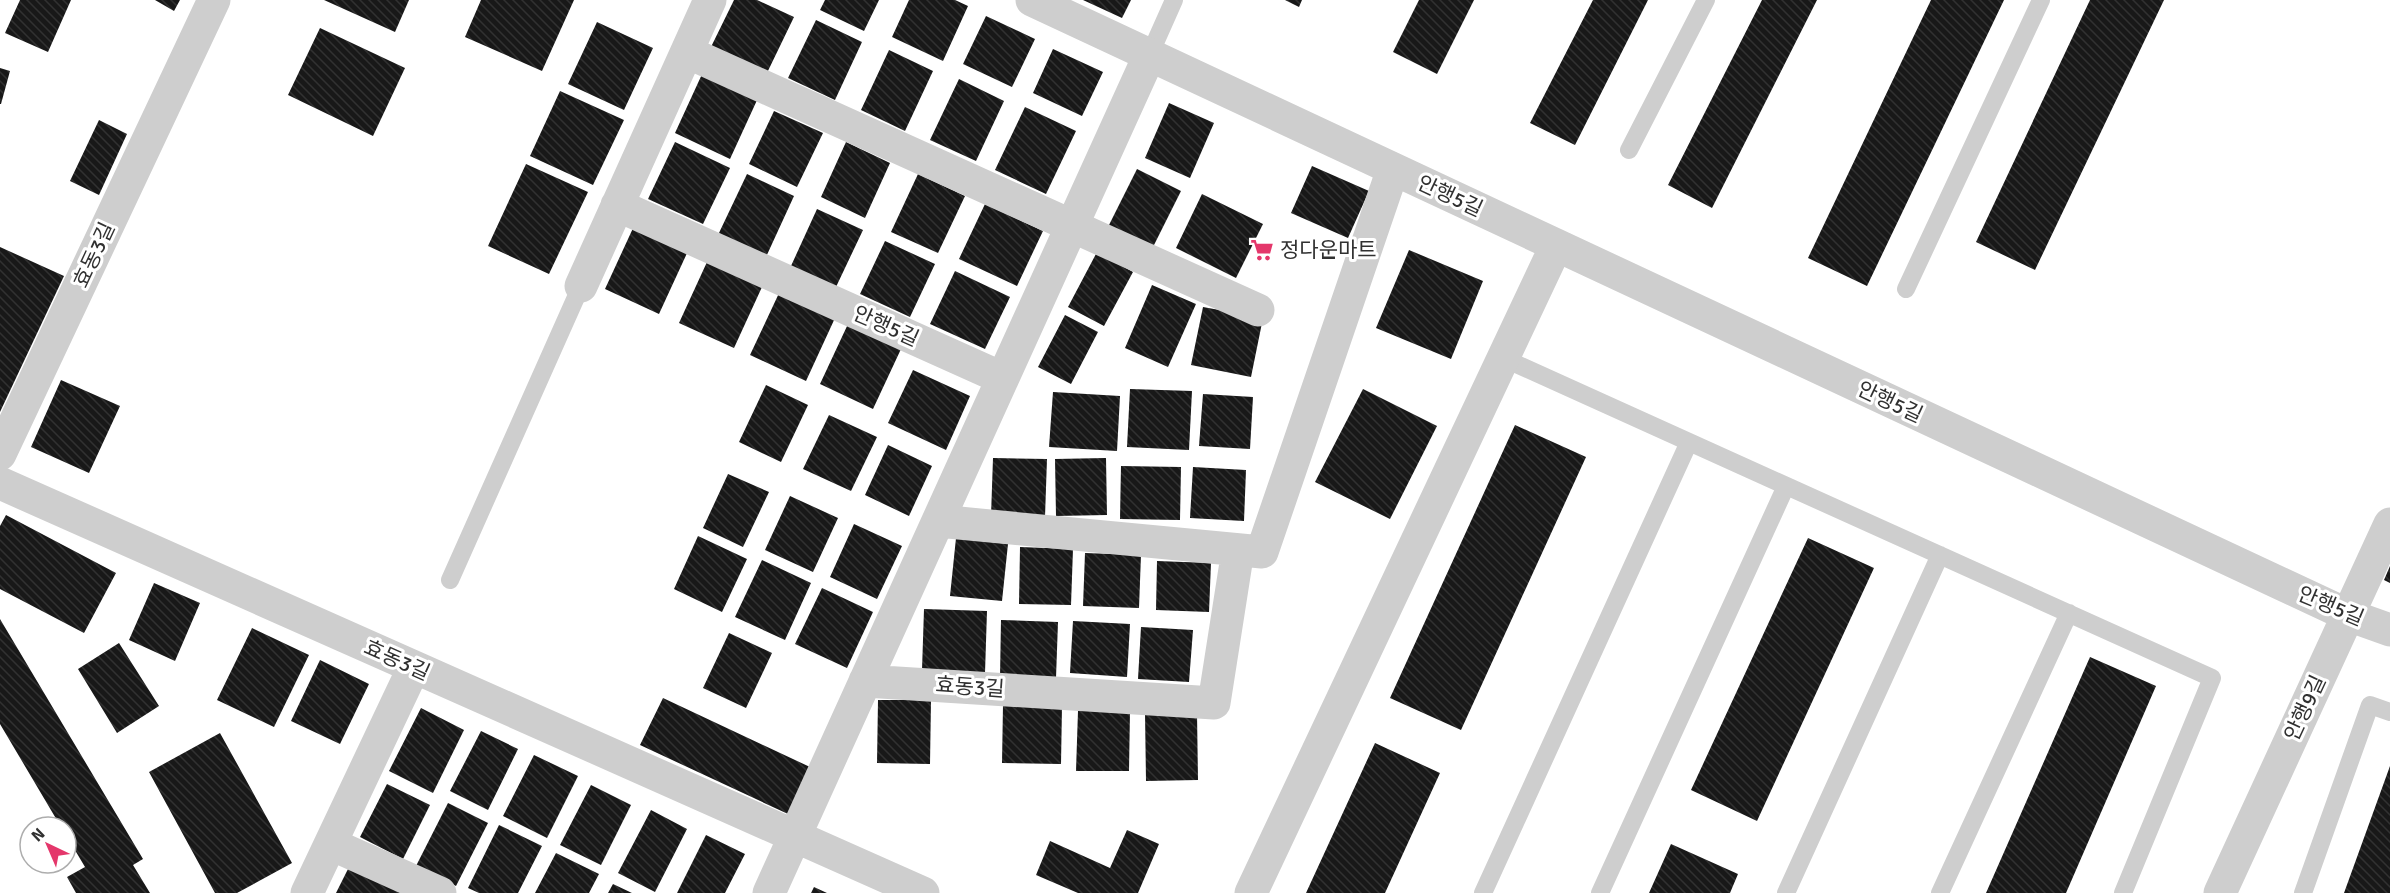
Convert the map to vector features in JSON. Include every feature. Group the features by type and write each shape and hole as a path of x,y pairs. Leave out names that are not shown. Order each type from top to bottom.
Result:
{"street":[{"name":"효동3길","path":"0,454 214,0"},
{"path":"581,286 710,0"},
{"name":"안행5길","path":"1032,0 2348,615 2390,630"},
{"path":"687,52 1258,310"},
{"path":"769,893 1150,54"},
{"name":"안행5길","path":"938,521 1262,552 1393,169"},
{"name":"안행5길","path":"617,205 1002,378"},
{"path":"1251,893 1556,246"},
{"name":"효동3길","path":"0,483 923,893"},
{"name":"안행9길","path":"2220,893 2390,524"},
{"name":"효동3길","path":"865,681 1214,703 1238,550"},
{"path":"308,893 414,667"},
{"path":"331,844 440,893"}],"lane":[{"path":"1150,54 1174,0"},
{"path":"1629,150 1706,0"},
{"path":"1906,288 2041,0"},
{"path":"450,580 581,286"},
{"path":"1503,358 2212,678 2123,893"},
{"path":"1484,893 1689,442"},
{"path":"1600,893 1786,486"},
{"path":"1786,893 1940,555"},
{"path":"1940,893 2069,613"},
{"path":"2303,893 2370,705 2390,712"}],"building":[{"path":"20,0 71,0 48,52 5,33"},
{"path":"155,0 180,0 174,11"},
{"path":"324,0 409,0 395,32"},
{"path":"481,0 574,0 542,71 465,37"},
{"path":"734,0 757,0 794,17 766,75 710,49"},
{"path":"825,0 879,0 864,31 820,10"},
{"path":"909,0 955,0 968,6 943,61 892,37"},
{"path":"1083,0 1131,0 1122,18"},
{"path":"1285,0 1302,0 1299,7"},
{"path":"1419,0 1474,0 1437,74 1393,52"},
{"path":"1593,0 1648,0 1575,145 1530,123"},
{"path":"1762,0 1817,0 1712,208 1668,185"},
{"path":"1931,0 2004,0 1867,286 1808,258"},
{"path":"2090,0 2164,0 2035,270 1976,242"},
{"path":"986,16 1035,39 1012,87 963,64"},
{"path":"816,20 862,42 835,100 788,78"},
{"path":"597,22 653,48 624,110 568,84"},
{"path":"320,28 405,68 373,136 288,95"},
{"path":"1053,49 1103,72 1082,116 1033,93"},
{"path":"889,50 933,71 905,131 861,110"},
{"path":"0,68 10,71 1,104 0,104"},
{"path":"703,72 758,98 730,159 675,133"},
{"path":"959,79 1004,101 976,161 930,140"},
{"path":"560,91 624,120 593,185 530,156"},
{"path":"1169,103 1214,123 1190,178 1145,158"},
{"path":"1025,107 1076,131 1046,194 995,170"},
{"path":"774,111 823,133 797,187 749,164"},
{"path":"99,120 127,134 99,195 70,181"},
{"path":"675,142 730,168 703,224 648,199"},
{"path":"846,142 890,163 865,218 821,197"},
{"path":"526,164 588,192 549,274 488,246"},
{"path":"1312,166 1369,191 1348,238 1291,213"},
{"path":"1137,169 1181,191 1152,249 1108,227"},
{"path":"747,174 794,196 766,257 718,235"},
{"path":"918,174 965,196 938,253 891,232"},
{"path":"1202,194 1263,224 1236,278 1176,248"},
{"path":"985,204 1043,231 1017,286 959,259"},
{"path":"817,209 863,230 836,287 791,266"},
{"path":"634,226 688,251 659,314 605,289"},
{"path":"885,241 935,264 910,317 860,294"},
{"path":"0,247 64,276 0,412"},
{"path":"1409,250 1483,281 1451,359 1376,328"},
{"path":"1097,252 1133,272 1104,326 1068,307"},
{"path":"707,262 762,287 734,348 679,323"},
{"path":"955,271 1010,297 985,349 930,324"},
{"path":"1152,285 1196,304 1168,367 1125,348"},
{"path":"780,291 835,318 806,381 750,355"},
{"path":"1203,307 1263,318 1251,377 1191,365"},
{"path":"1065,315 1098,332 1071,384 1038,367"},
{"path":"848,324 901,349 873,409 820,384"},
{"path":"913,370 970,396 946,450 888,423"},
{"path":"61,380 120,406 89,473 31,447"},
{"path":"766,385 808,405 781,462 739,442"},
{"path":"1130,389 1192,391 1189,450 1127,447"},
{"path":"1363,389 1437,426 1390,519 1315,482"},
{"path":"1053,392 1120,396 1117,451 1049,447"},
{"path":"1203,394 1253,397 1250,449 1199,446"},
{"path":"829,415 877,437 851,491 803,469"},
{"path":"1515,425 1586,457 1461,730 1390,698"},
{"path":"888,445 932,466 909,516 865,495"},
{"path":"993,458 1047,459 1045,517 991,516"},
{"path":"1106,458 1107,515 1056,516 1055,459"},
{"path":"1121,466 1181,467 1180,520 1120,519"},
{"path":"1193,467 1246,470 1244,521 1190,518"},
{"path":"728,474 769,492 743,547 703,528"},
{"path":"790,496 838,518 813,572 765,550"},
{"path":"6,515 116,573 84,633 0,589 0,526"},
{"path":"854,524 902,546 877,599 830,577"},
{"path":"698,536 747,559 722,612 674,589"},
{"path":"956,538 1008,544 1002,601 950,596"},
{"path":"1808,538 1874,568 1757,821 1691,790"},
{"path":"1020,547 1073,549 1071,605 1019,604"},
{"path":"1085,553 1141,555 1139,608 1083,606"},
{"path":"762,560 811,583 785,640 735,617"},
{"path":"1157,561 1211,563 1209,612 1156,610"},
{"path":"2390,566 2390,583 2384,580"},
{"path":"154,583 200,603 175,661 129,640"},
{"path":"822,588 873,612 847,668 795,644"},
{"path":"924,609 987,611 985,673 922,670"},
{"path":"0,619 143,859 133,865 150,893 76,893 67,877 78,875 78,871 85,867 78,855 78,815 54,815 0,724"},
{"path":"1001,620 1058,622 1056,678 1000,677"},
{"path":"1073,621 1130,624 1127,677 1070,673"},
{"path":"1141,627 1193,630 1189,682 1138,679"},
{"path":"252,628 309,655 274,727 217,700"},
{"path":"729,633 772,653 746,708 703,688"},
{"path":"119,643 159,706 117,733 78,669"},
{"path":"2090,657 2156,686 2066,893 1986,893"},
{"path":"320,660 369,684 340,744 291,721"},
{"path":"663,698 810,767 788,814 640,745"},
{"path":"878,700 931,700 930,764 877,763"},
{"path":"1003,705 1062,706 1061,764 1002,763"},
{"path":"421,708 464,730 433,793 389,771"},
{"path":"1078,711 1130,711 1129,771 1076,771"},
{"path":"1145,713 1197,713 1198,780 1146,781"},
{"path":"481,731 518,749 488,810 450,791"},
{"path":"220,733 292,863 237,893 215,893 149,772"},
{"path":"1375,743 1440,773 1385,893 1306,893"},
{"path":"534,755 578,776 547,838 503,816"},
{"path":"2390,766 2390,893 2344,893"},
{"path":"387,784 430,805 403,859 360,837"},
{"path":"591,785 631,805 601,865 560,845"},
{"path":"448,803 488,823 456,886 416,866"},
{"path":"651,810 687,829 655,892 618,873"},
{"path":"499,825 542,846 518,893 479,893 468,888"},
{"path":"1127,830 1159,844 1138,893 1078,893 1036,875 1050,841 1110,868"},
{"path":"706,835 745,854 725,893 677,893"},
{"path":"1671,844 1738,874 1730,893 1649,893"},
{"path":"556,853 599,874 589,893 535,893"},
{"path":"351,863 406,893 336,893"},
{"path":"613,884 632,893 608,893"},
{"path":"814,887 827,893 811,893"}],"place":[{"name":"정다운마트","path":"1262,250"}]}
